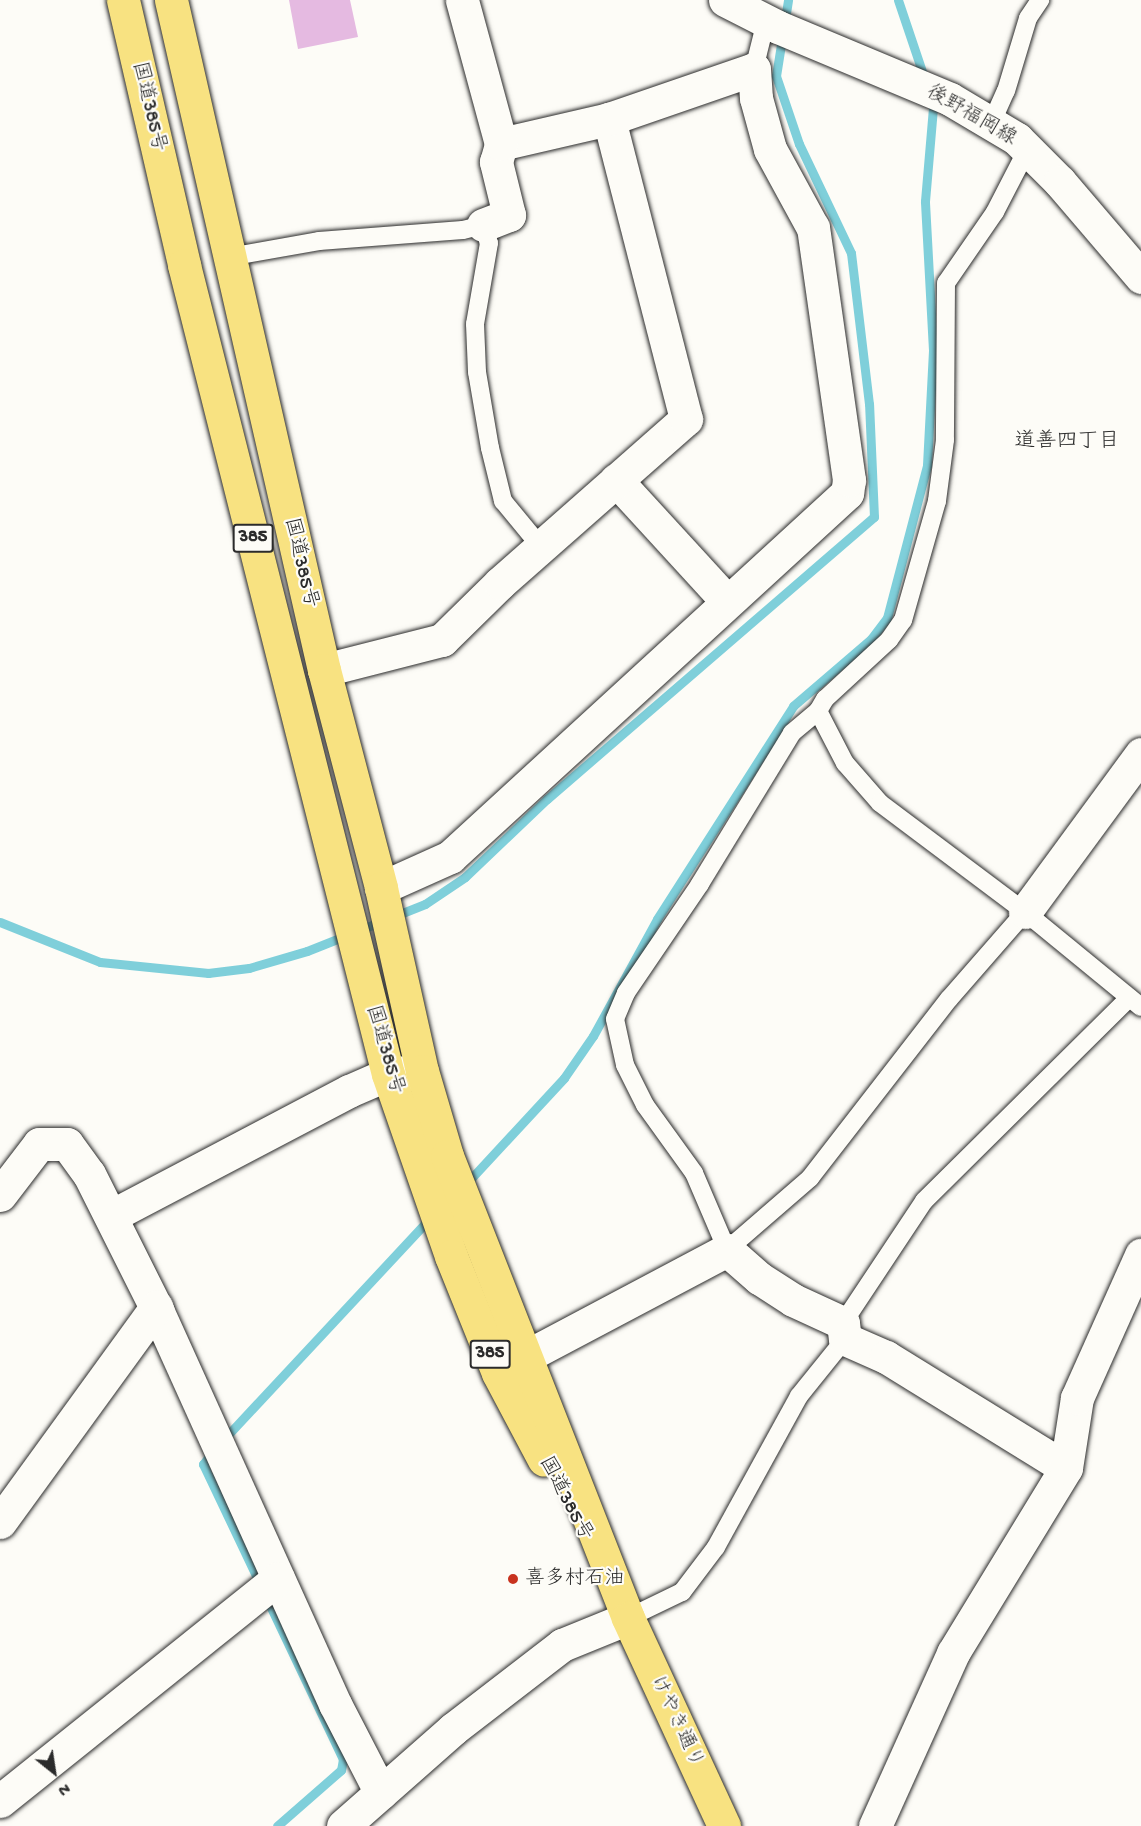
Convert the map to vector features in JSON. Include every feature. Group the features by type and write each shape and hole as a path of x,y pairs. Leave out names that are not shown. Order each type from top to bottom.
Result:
{"highway":[{"name":"国道385号","path":"123,0 184,265 388,1074 451,1256 498,1373 628,1618"},
{"name":"国道385号","path":"171,0 324,670 381,888 422,1071 447,1156 523,1358 628,1618"},
{"name":"けやき通り","path":"628,1618 724,1826"}],"street":[{"path":"462,0 501,144 496,162 509,215 483,225"},
{"name":"後野福岡線","path":"725,0 766,21 950,99 991,124 1028,150 1060,182 1141,277"},
{"path":"381,888 450,857 847,493 849,480 813,228 770,149 756,98 754,69 609,119 501,144"},
{"path":"324,670 442,640 541,547 686,419 609,119"},
{"path":"616,480 727,601"},
{"path":"1025,912 1141,754"},
{"path":"111,1216 388,1074 422,1071"},
{"path":"0,1195 39,1144 67,1144 89,1174 156,1307 278,1578 381,1793"},
{"path":"523,1358 726,1250 759,1278 793,1300 1066,1468"},
{"path":"875,1826 953,1653 1066,1468 1077,1398 1141,1255"},
{"path":"0,1522 156,1307"},
{"path":"0,1802 278,1578"},
{"path":"343,1826 453,1729 562,1645 628,1618"}],"lane":[{"path":"991,124 1006,91 1028,18 1040,0"},
{"path":"754,69 766,21"},
{"path":"1025,912 950,999 810,1178 726,1250 694,1173 645,1105 625,1065 615,1019 626,993 700,884 792,733 818,711 825,699 889,640 903,620 937,501 945,440 946,284 995,212 1028,150"},
{"path":"230,257 319,241 463,230 483,225 489,243 475,324 477,372 490,448 503,501 541,547"},
{"path":"628,1618 682,1592 717,1548 799,1396 844,1331 924,1201 1135,1002 1025,912 880,803 845,763 818,711"}],"building":[{"path":"289,0 350,0 358,37 298,49"}],"waterway":[{"path":"0,922 100,962 208,973 249,968 307,951 425,904 465,877 547,799 874,517 869,404 851,253 799,144 776,76 788,0"},
{"path":"898,0 925,80"},
{"path":"465,1185 564,1078 593,1036 657,919 793,706 871,639 887,618 927,465 933,350 925,201 933,108 930,99"},
{"path":"224,1439 431,1217"},
{"path":"214,1450 203,1464 260,1584"},
{"path":"266,1597 343,1759 341,1770 277,1826"}],"place":[{"name":"喜多村石油","path":"513,1579"}],"district":[{"name":"道善四丁目","path":"1067,443"}]}
